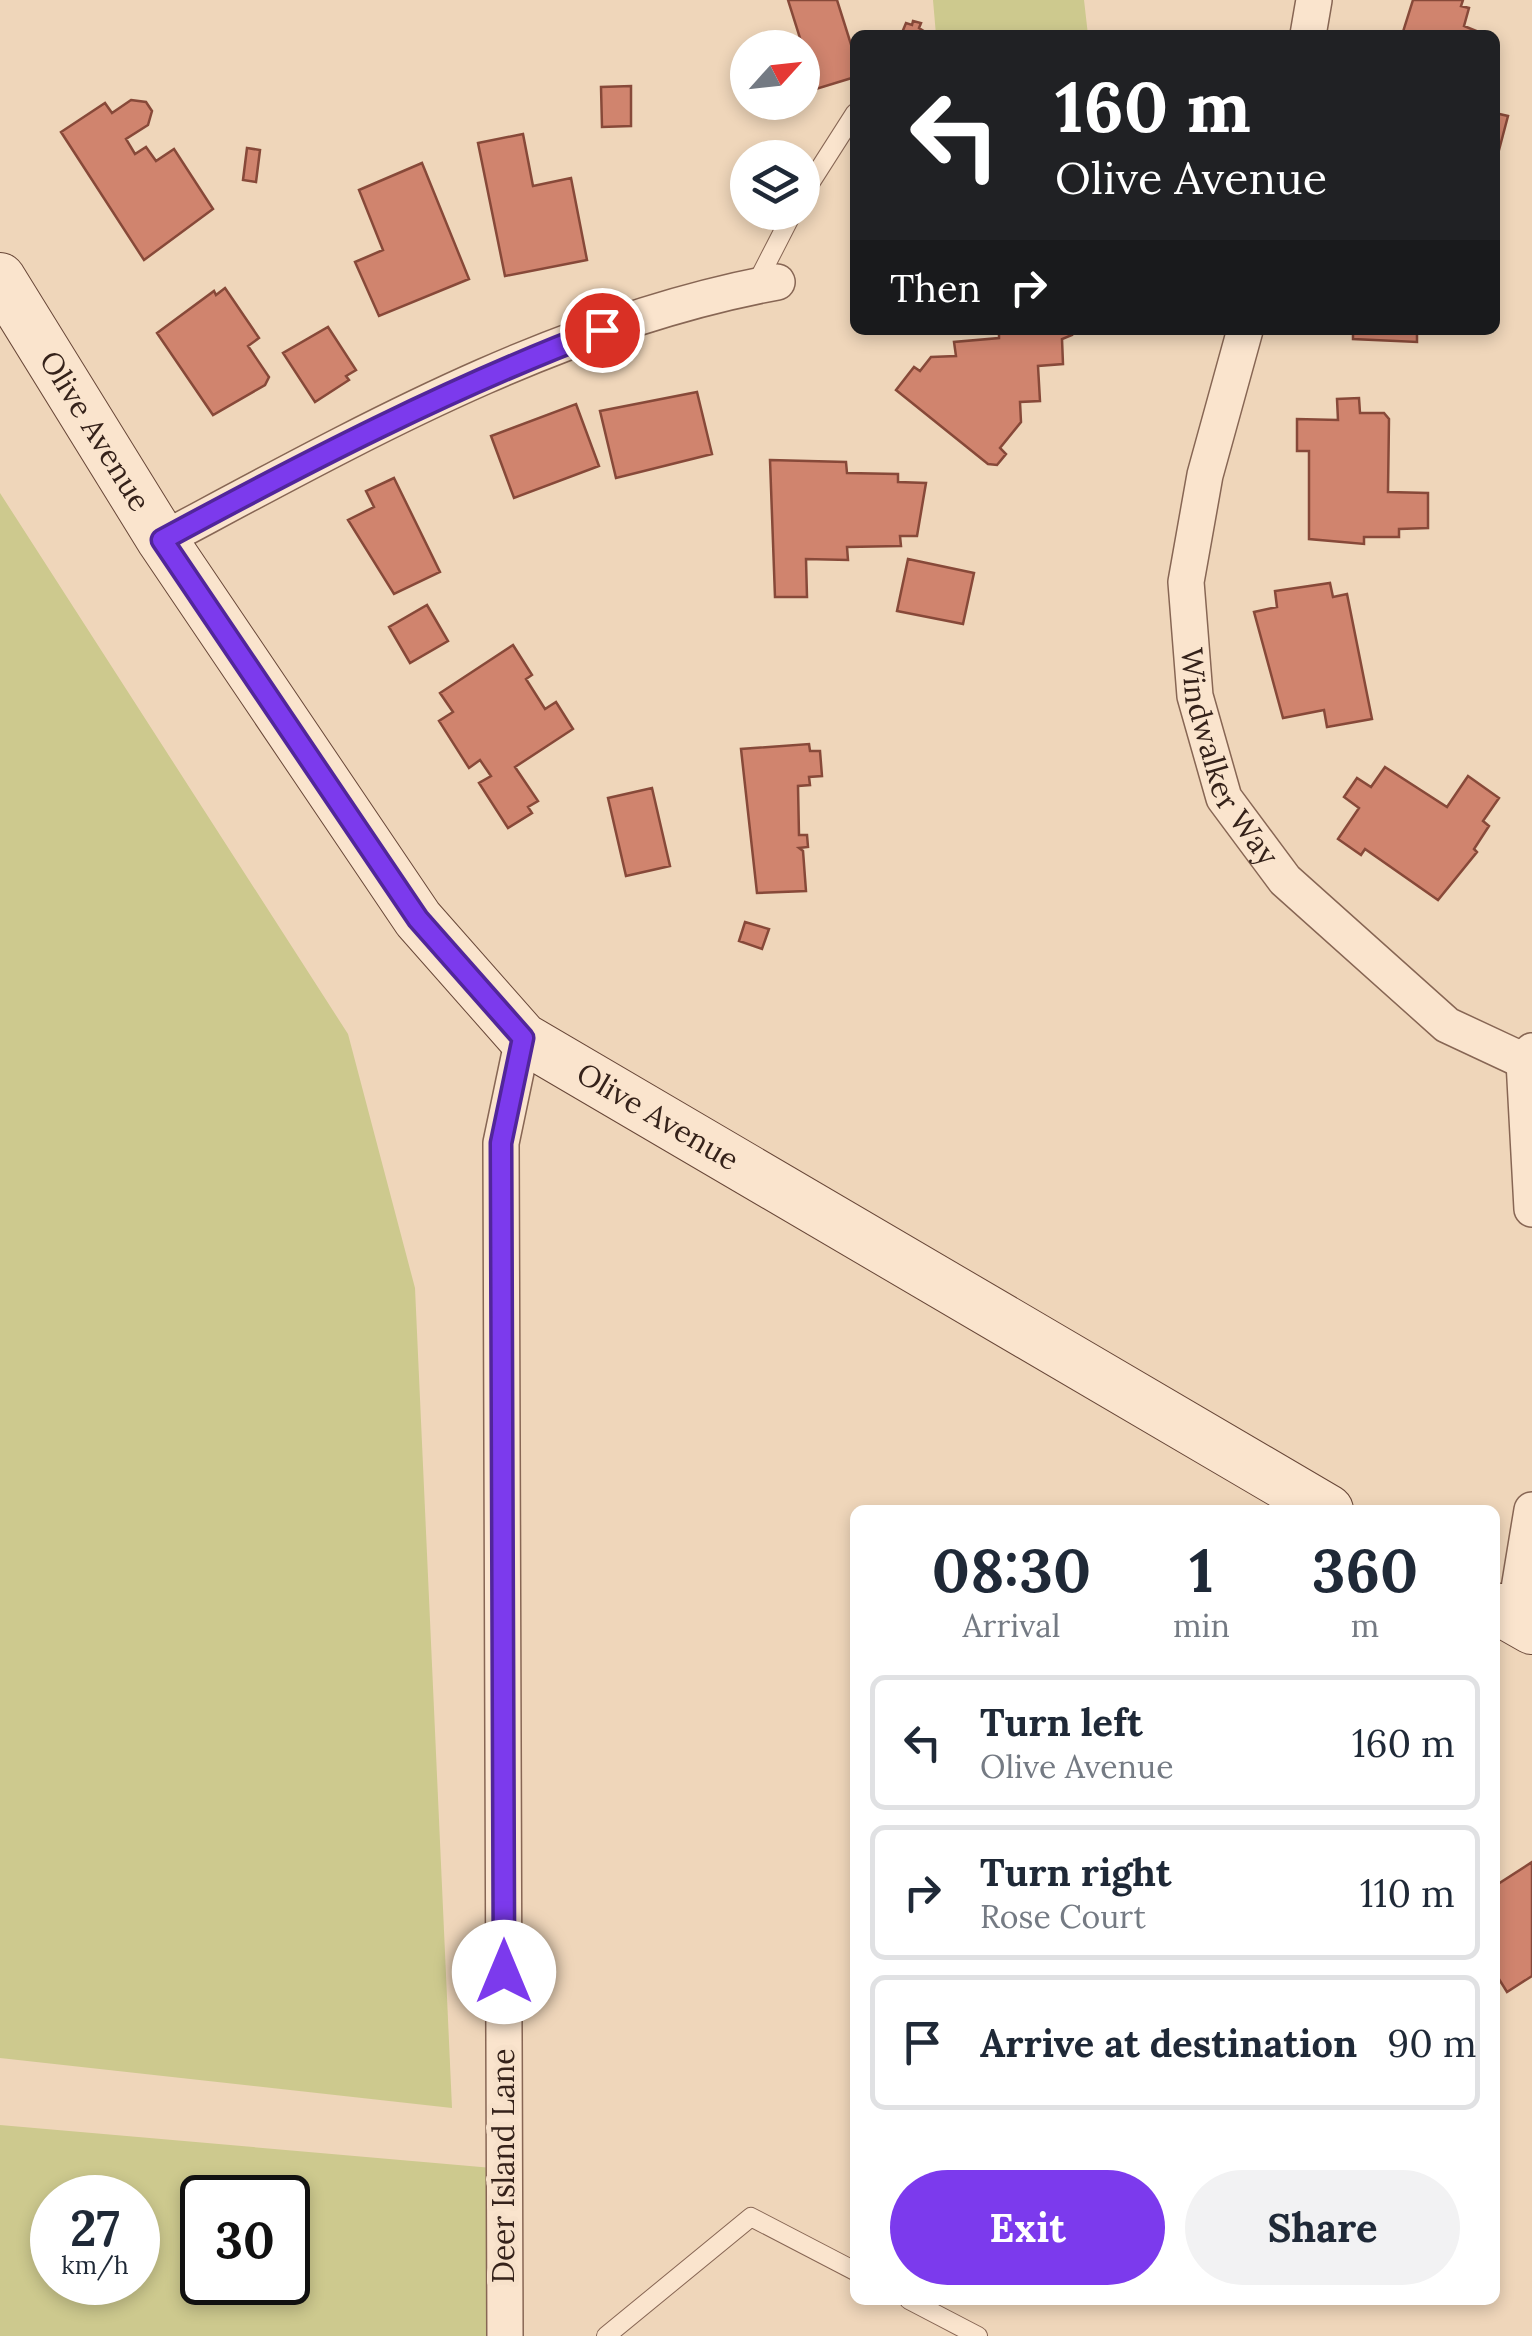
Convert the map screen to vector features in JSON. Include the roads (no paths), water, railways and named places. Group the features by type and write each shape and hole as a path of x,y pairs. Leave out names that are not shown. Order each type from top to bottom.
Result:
{"street":[{"path":"1309,30 1314,0"},
{"name":"Olive Avenue","path":"0,278 162,540 418,919 523,1038 1319,1505"},
{"path":"162,540 365,431 502,368 636,317 766,284"},
{"name":"Windwalker Way","path":"1244,335 1205,475 1186,582 1195,696 1224,798 1285,880 1447,1025 1528,1056 1532,1210"},
{"name":"Deer Island Lane","path":"504,2336 501,1143 523,1038"},
{"path":"1514,1619 1532,1510"}],"lane":[{"path":"820,168 850,121"},
{"path":"766,284 786,230"},
{"path":"606,2336 751,2217 850,2268"},
{"path":"919,2305 978,2336"}]}
